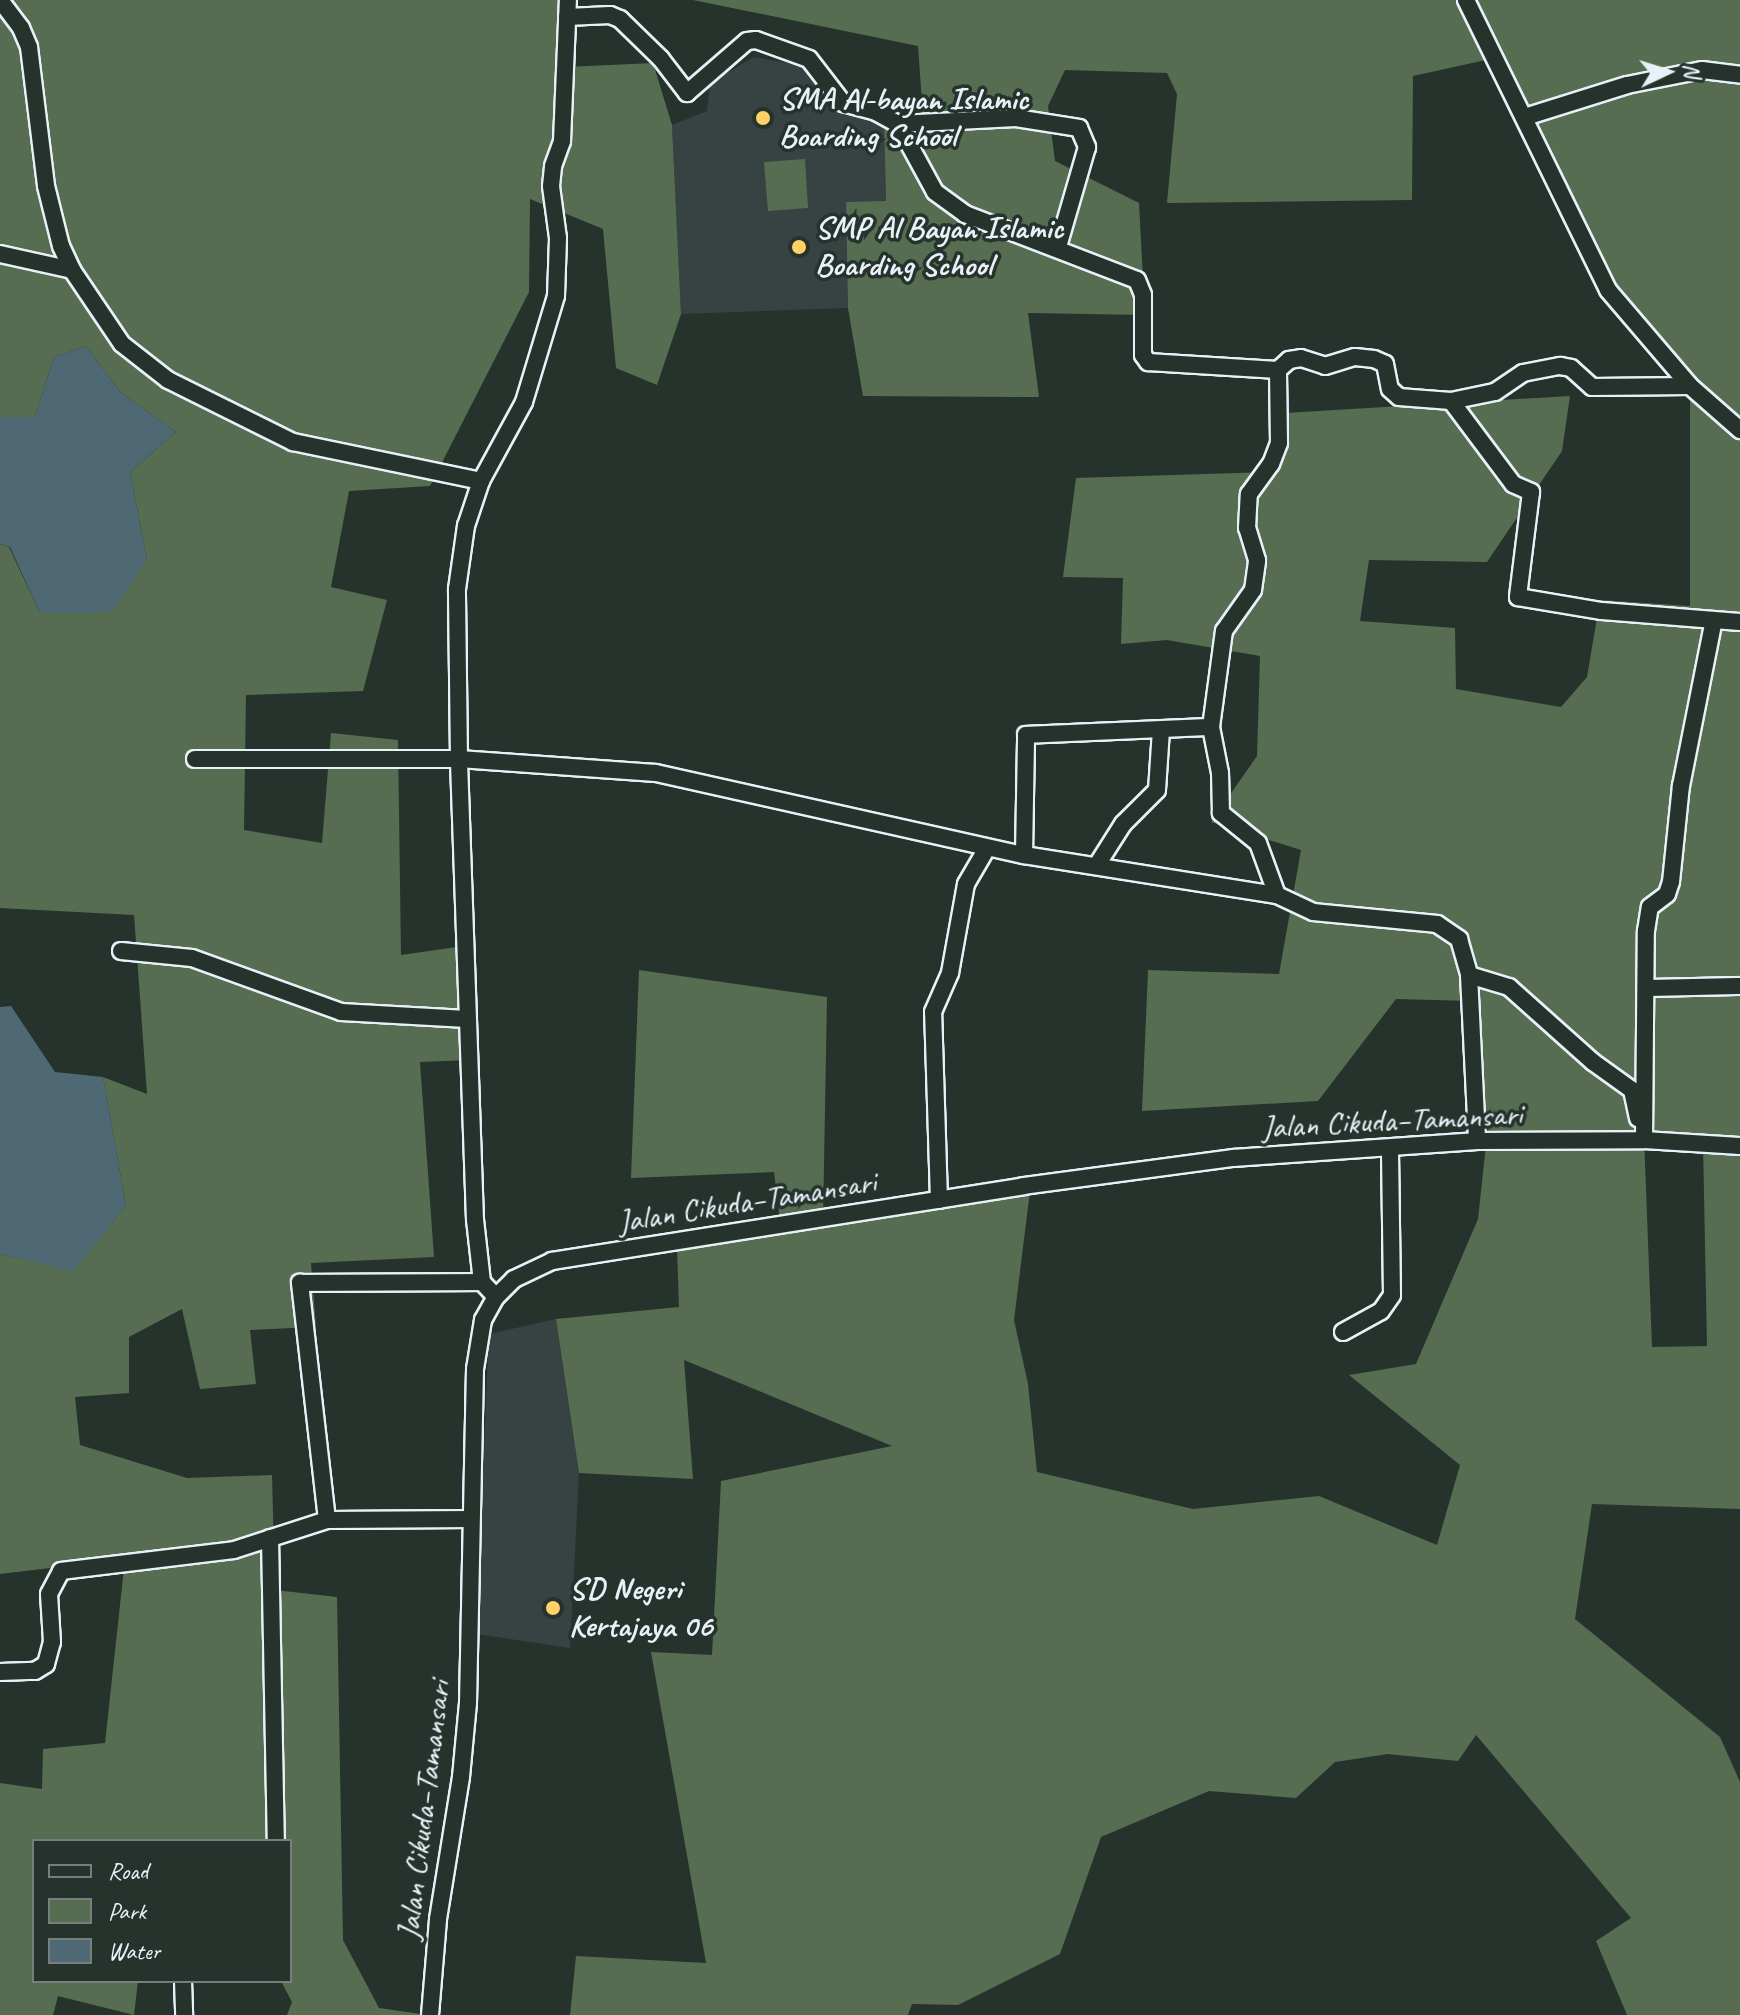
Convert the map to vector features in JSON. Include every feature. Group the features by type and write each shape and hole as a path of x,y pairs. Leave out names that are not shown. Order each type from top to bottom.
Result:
{"street":[{"path":"0,0 21,28 29,47 46,186 61,246 106,326 144,364 293,442 395,466 481,481"},
{"path":"496,1297 482,1282 475,1220 459,759 459,563 481,481 524,402 556,296 558,238 551,186 553,166 562,141 568,0"},
{"path":"1466,0 1608,290 1690,386 1740,430"},
{"path":"567,17 610,15 620,19 661,59 687,93 747,41 756,40 809,59 843,103 876,112 898,124 1016,118 1079,128 1087,147 1058,247"},
{"path":"1525,117 1627,85 1702,70 1740,75"},
{"path":"898,124 935,192 965,214 1122,272 1141,285 1143,355 1148,362 1278,370 1289,360 1301,358 1325,366 1355,357 1374,359 1385,364 1390,389 1399,397 1451,401 1495,392 1523,373 1560,366 1571,368 1592,387 1690,386"},
{"path":"0,254 72,270"},
{"path":"1277,895 1258,843 1221,813 1220,773 1211,727 1224,631 1253,590 1257,560 1247,528 1249,494 1271,464 1279,443 1278,370"},
{"path":"1451,401 1513,484 1531,492 1518,597 1602,611 1740,622"},
{"path":"1644,1140 1650,907 1667,894 1671,882 1681,786 1714,620"},
{"path":"1024,855 1026,735 1211,727"},
{"path":"1097,865 1123,824 1157,790 1161,729"},
{"path":"195,759 459,759 656,773 987,848 1277,895 1313,912 1437,924 1459,939 1469,975 1477,1141"},
{"path":"939,1200 933,1012 950,973 966,884 987,848"},
{"path":"121,951 192,958 341,1012 467,1019"},
{"path":"1469,975 1509,987 1593,1062 1632,1090 1644,1140"},
{"path":"1646,988 1740,986"},
{"name":"Jalan Cikuda–Tamansari","path":"430,2015 438,1919 461,1777 467,1718 476,1355 483,1320 496,1297 514,1279 552,1261 939,1200 1233,1158 1477,1141 1644,1140 1740,1146"},
{"path":"1343,1332 1381,1311 1392,1295 1390,1149"},
{"path":"327,1520 300,1283 482,1282"},
{"path":"0,1672 35,1671 46,1664 52,1642 49,1594 61,1571 234,1550 327,1520 471,1519"},
{"path":"270,1538 276,1839"},
{"path":"183,1983 184,2015"}],"shaded area":[{"path":"754,57 810,67 831,107 884,120 886,201 846,203 848,308 681,314 672,125 707,111 710,83"},
{"path":"556,1319 579,1473 570,1648 476,1634 489,1334"}],"green space":[{"path":"0,0 560,0 567,67 653,63 672,125 681,314 657,385 616,368 603,229 530,199 529,292 430,486 349,491 331,587 387,600 363,691 246,695 244,830 322,843 331,733 398,740 401,955 464,946 470,1060 420,1062 434,1257 311,1263 316,1327 250,1330 256,1384 200,1389 182,1309 129,1337 129,1393 75,1397 80,1445 187,1478 272,1475 275,1590 337,1597 343,1940 379,2008 428,2015 287,2015 292,2002 282,1983 292,1983 292,1839 32,1839 32,1983 138,1983 134,2015 58,1996 53,2015 0,2015 0,1783 42,1789 43,1749 105,1743 125,1559 0,1574 0,1254 73,1270 126,1206 103,1077 147,1094 134,915 0,908 0,544 9,547 40,613 147,560 130,472 176,432 120,392 86,346 54,357 35,417 0,417"},
{"path":"693,0 1740,0 1740,1509 1592,1504 1575,1619 1720,1737 1740,1782 1740,2015 1627,2015 1596,1941 1631,1918 1476,1735 1458,1761 1388,1754 1335,1762 1296,1798 1209,1791 1101,1837 1060,1954 958,2005 912,2004 908,2015 570,2015 576,1956 706,1963 651,1652 712,1655 721,1481 892,1446 684,1360 693,1479 579,1473 556,1319 679,1307 677,1247 781,1228 774,1172 631,1178 639,970 827,997 823,1220 1031,1183 1014,1320 1028,1384 1037,1472 1193,1509 1319,1496 1437,1545 1460,1465 1349,1375 1416,1364 1478,1219 1488,1126 1472,1001 1396,999 1318,1101 1142,1111 1148,970 1279,974 1301,850 1211,822 1257,756 1260,656 1167,640 1121,644 1123,578 1063,577 1076,478 1270,472 1285,413 1570,396 1562,451 1487,562 1369,560 1360,621 1455,628 1456,689 1561,707 1587,677 1600,600 1690,606 1690,381 1605,284 1495,58 1413,76 1412,200 1167,203 1177,94 1167,73 1065,70 1048,106 1055,161 1139,203 1145,315 1028,313 1039,397 863,396 848,308 846,202 886,201 884,120 923,116 918,46","holes":["1644,1136 1703,1143 1707,1346 1652,1347"]},
{"path":"805,159 808,208 768,211 764,162"}],"water":[{"path":"86,346 120,392 176,432 130,472 147,560 112,612 40,613 10,547 0,544 0,417 35,417 54,357"},
{"path":"11,1006 55,1072 103,1077 126,1206 73,1271 0,1254 0,1007"}],"place":[{"name":"SMA Al-bayan Islamic Boarding School","path":"763,118"},
{"name":"SMP Al Bayan Islamic Boarding School","path":"799,247"},
{"name":"SD Negeri Kertajaya 06","path":"553,1608"}]}
